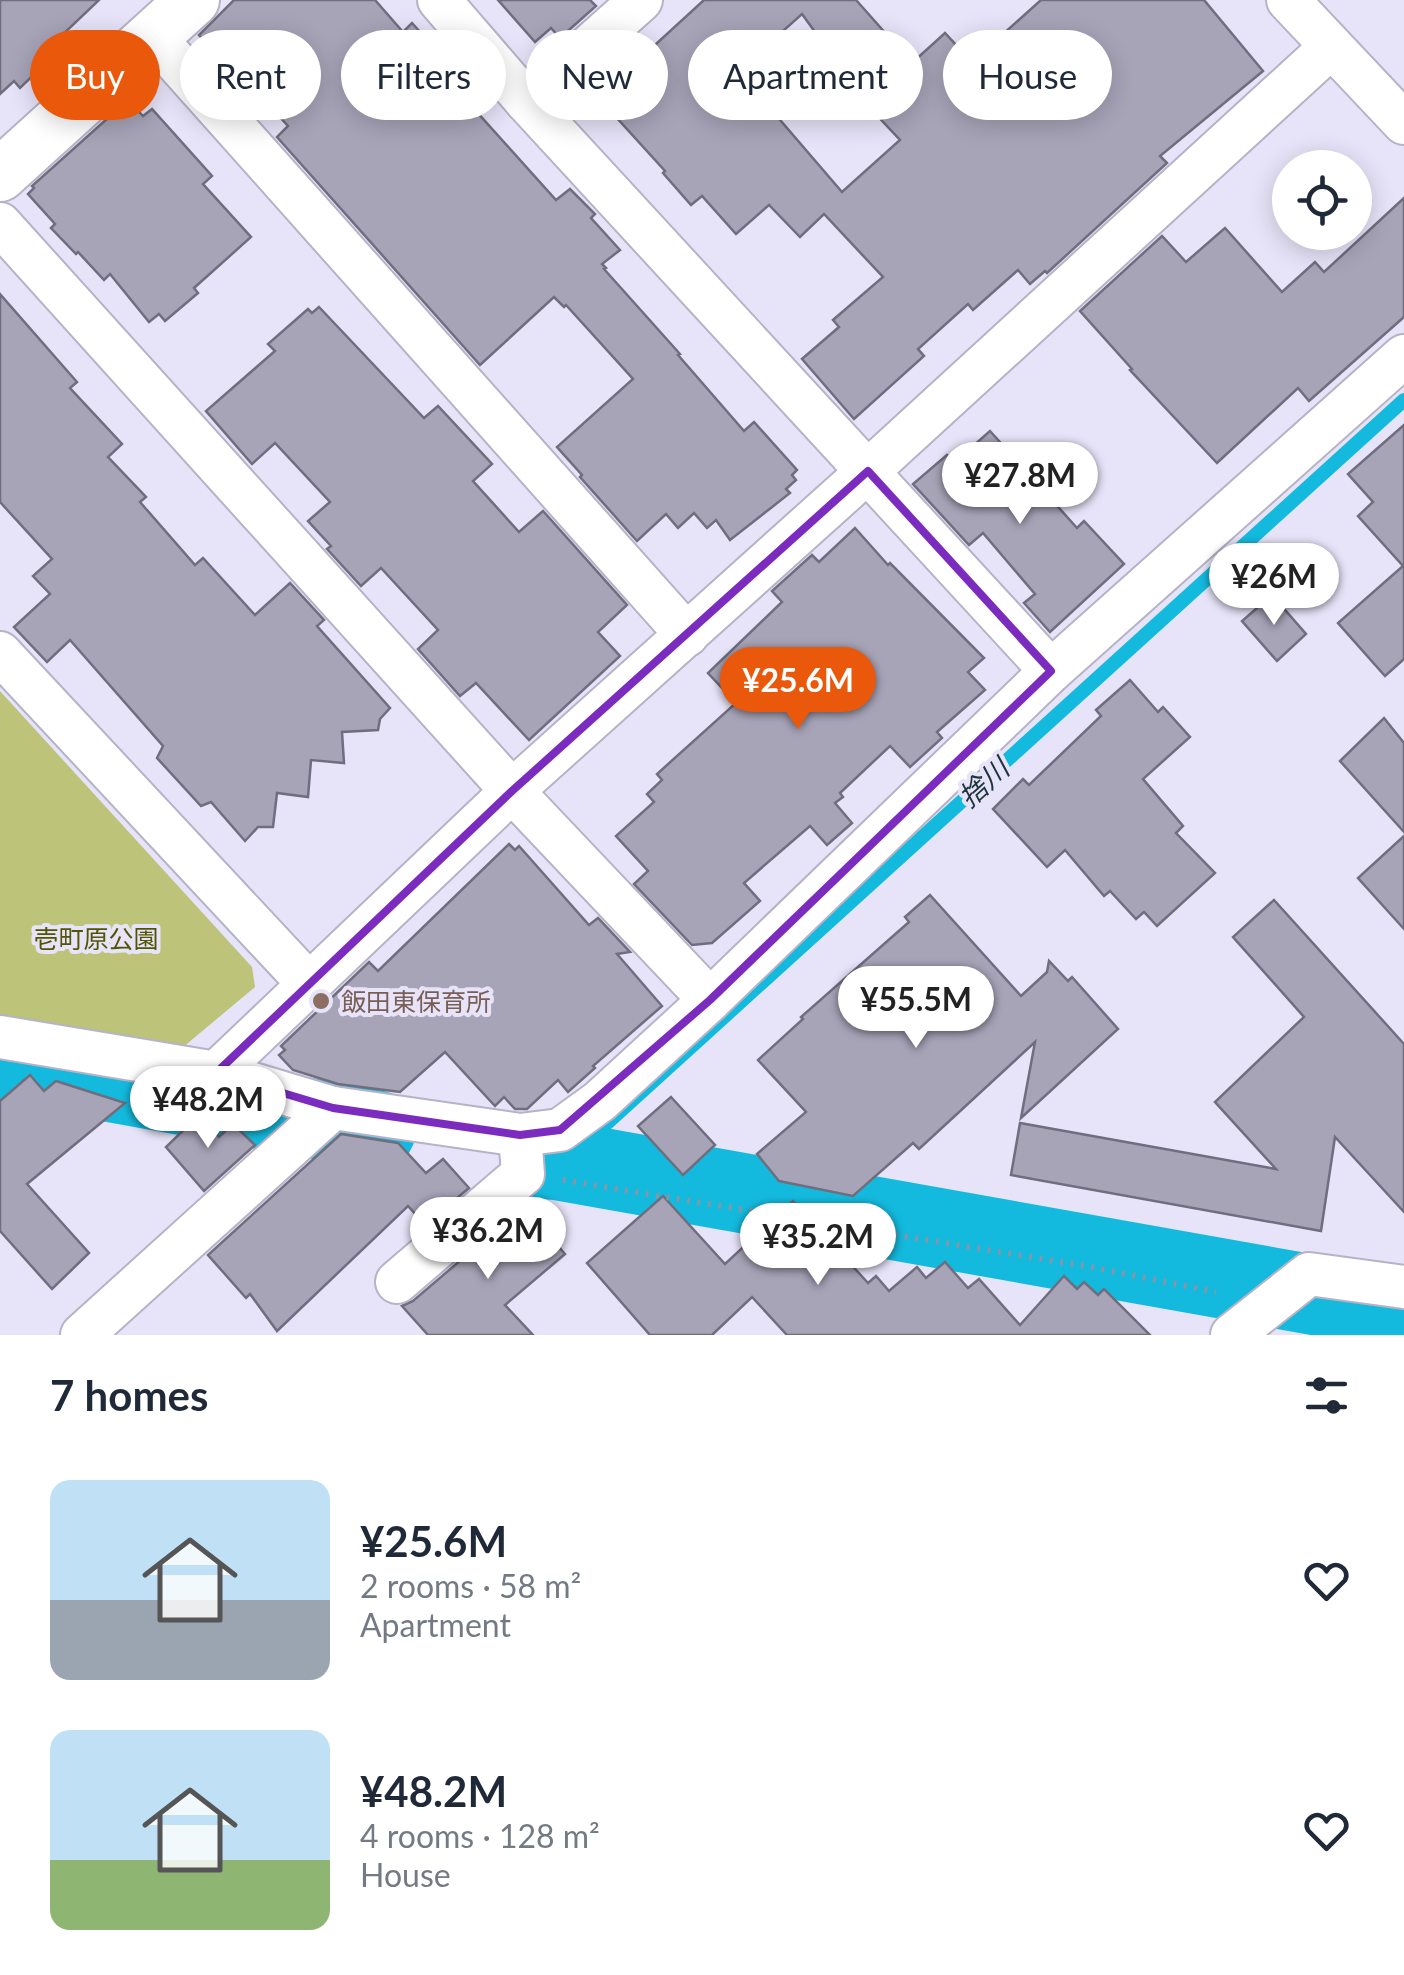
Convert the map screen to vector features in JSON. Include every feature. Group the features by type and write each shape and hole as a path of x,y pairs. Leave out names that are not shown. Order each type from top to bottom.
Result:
{"street":[{"path":"438,0 526,101"},
{"path":"607,30 640,0"},
{"path":"1288,0 1404,123"},
{"path":"0,175 178,11 687,635"},
{"path":"216,1073 512,791 1331,48"},
{"path":"544,120 1051,671"},
{"path":"0,224 512,791 710,1000"},
{"path":"397,1282 522,1154 600,1101 1051,671 1404,356"},
{"path":"0,653 309,984"},
{"path":"0,1037 216,1073 334,1108 522,1154"},
{"path":"82,1335 334,1108"},
{"path":"1232,1335 1309,1274 1404,1287"}],"path":[{"path":"522,1154 1271,1304"}],"highlighted area":[{"path":"868,471 1051,671 710,1000 560,1130 520,1135 333,1108 216,1073 512,791"}],"green space":[{"name":"壱町原公園","path":"0,691 252,967 255,987 182,1048 0,1018"}],"building":[{"path":"0,0 99,0 67,30 30,30 30,78 20,88 14,81 0,94"},
{"path":"234,0 375,0 401,30 341,30 341,120 484,120 556,200 570,189 595,214 591,218 620,250 602,264 604,269 744,431 754,422 797,470 792,475 796,480 786,489 790,493 730,540 716,520 707,528 694,513 678,528 666,514 637,541 557,447 633,379 566,305 554,297 480,365 277,137 288,126 282,120 321,120 321,30 204,30"},
{"path":"498,0 590,0 596,6 569,30 526,32"},
{"path":"704,0 856,0 883,30 814,30 802,14 784,30 688,30 688,120 780,120 842,192 900,140 881,120 923,120 923,53 943,35 943,120 1112,120 1112,30 1008,30 1041,0 1204,0 1263,71 1160,156 1167,163 1047,273 1030,284 1018,270 973,310 968,304 918,349 924,356 854,419 802,359 839,327 833,320 883,277 824,214 800,237 769,205 736,234 702,196 691,205 619,120 668,120 668,33"},
{"path":"160,118 212,176 203,184 251,237 194,288 198,293 165,321 159,314 149,322 110,274 104,280 51,228 55,224 28,194 32,186 106,120"},
{"path":"1404,198 1404,317 1309,401 1298,388 1217,463 1080,311 1162,236 1186,262 1225,228 1282,292 1315,262 1324,272 1348,250 1372,250 1372,228"},
{"path":"0,294 77,382 70,388 122,444 108,457 146,497 140,502 195,565 203,558 255,615 290,583 324,620 317,626 390,708 380,719 378,730 342,732 344,763 311,760 308,797 277,793 273,827 258,827 245,841 211,802 201,806 157,758 163,746 70,640 47,662 14,627 50,594 33,576 52,559 0,502"},
{"path":"319,307 424,418 438,406 492,464 473,481 519,532 543,511 627,605 598,632 620,656 529,740 476,683 460,696 418,649 438,630 381,568 361,586 327,549 331,546 308,521 330,502 275,443 252,464 206,411 275,351 268,344 308,309 312,313"},
{"path":"1404,425 1404,659 1385,676 1338,623 1403,566 1358,516 1373,502 1348,474"},
{"path":"990,431 1077,528 1084,521 1124,564 1050,632 1024,603 1035,594 983,533 969,545 913,484 947,455 955,462"},
{"path":"855,528 984,658 968,672 985,690 937,732 942,738 910,767 890,746 840,793 843,797 835,803 852,823 827,845 810,826 744,883 760,901 712,943 692,945 634,884 648,871 616,836 654,802 647,794 662,780 657,774 736,703 708,673 782,602 772,591 812,555 819,562"},
{"path":"1272,595 1306,634 1277,661 1242,621"},
{"path":"1130,680 1158,712 1163,707 1190,737 1143,779 1183,826 1176,833 1215,873 1157,926 1144,912 1136,919 1110,891 1104,896 1065,850 1047,867 993,809 1023,779 1029,785 1101,716 1096,710"},
{"path":"1384,718 1404,743 1404,832 1340,761"},
{"path":"1404,836 1404,929 1358,878"},
{"path":"509,844 515,850 519,846 589,925 598,918 630,952 617,954 662,1006 568,1092 558,1080 527,1109 515,1109 504,1097 495,1106 445,1052 400,1092 338,1084 293,1070 279,1055 285,1050 281,1046 369,962 378,971"},
{"path":"930,895 1021,996 1047,972 1049,961 1068,981 1072,977 1118,1029 1021,1118 1035,1042 919,1149 913,1143 853,1196 779,1181 757,1154 806,1112 758,1060 909,922 905,917"},
{"path":"1274,900 1404,1044 1404,1212 1335,1137 1321,1231 1011,1175 1020,1123 1276,1169 1215,1102 1304,1017 1233,937"},
{"path":"30,1075 44,1091 56,1081 125,1103 27,1184 89,1253 52,1289 0,1231 0,1101"},
{"path":"671,1097 715,1145 683,1175 638,1126"},
{"path":"200,1114 219,1137 233,1124 255,1145 204,1191 166,1147"},
{"path":"341,1134 398,1143 426,1173 443,1159 469,1188 425,1225 408,1206 277,1331 250,1294 246,1298 208,1255"},
{"path":"663,1196 725,1264 793,1201 868,1283 876,1276 889,1291 917,1267 926,1278 945,1262 968,1288 979,1279 1020,1325 1064,1276 1077,1289 1084,1282 1098,1295 1104,1289 1150,1335 787,1335 752,1297 712,1335 650,1335 587,1263"},
{"path":"524,1206 565,1254 505,1305 533,1335 428,1335 402,1306 413,1301"}],"waterway":[{"name":"捨川","path":"557,1160 595,1134 1404,400"},
{"name":"捨川","path":"0,1062 376,1130"},
{"name":"捨川","path":"541,1159 1404,1311"}],"place":[{"name":"飯田東保育所","path":"321,1001"}]}
